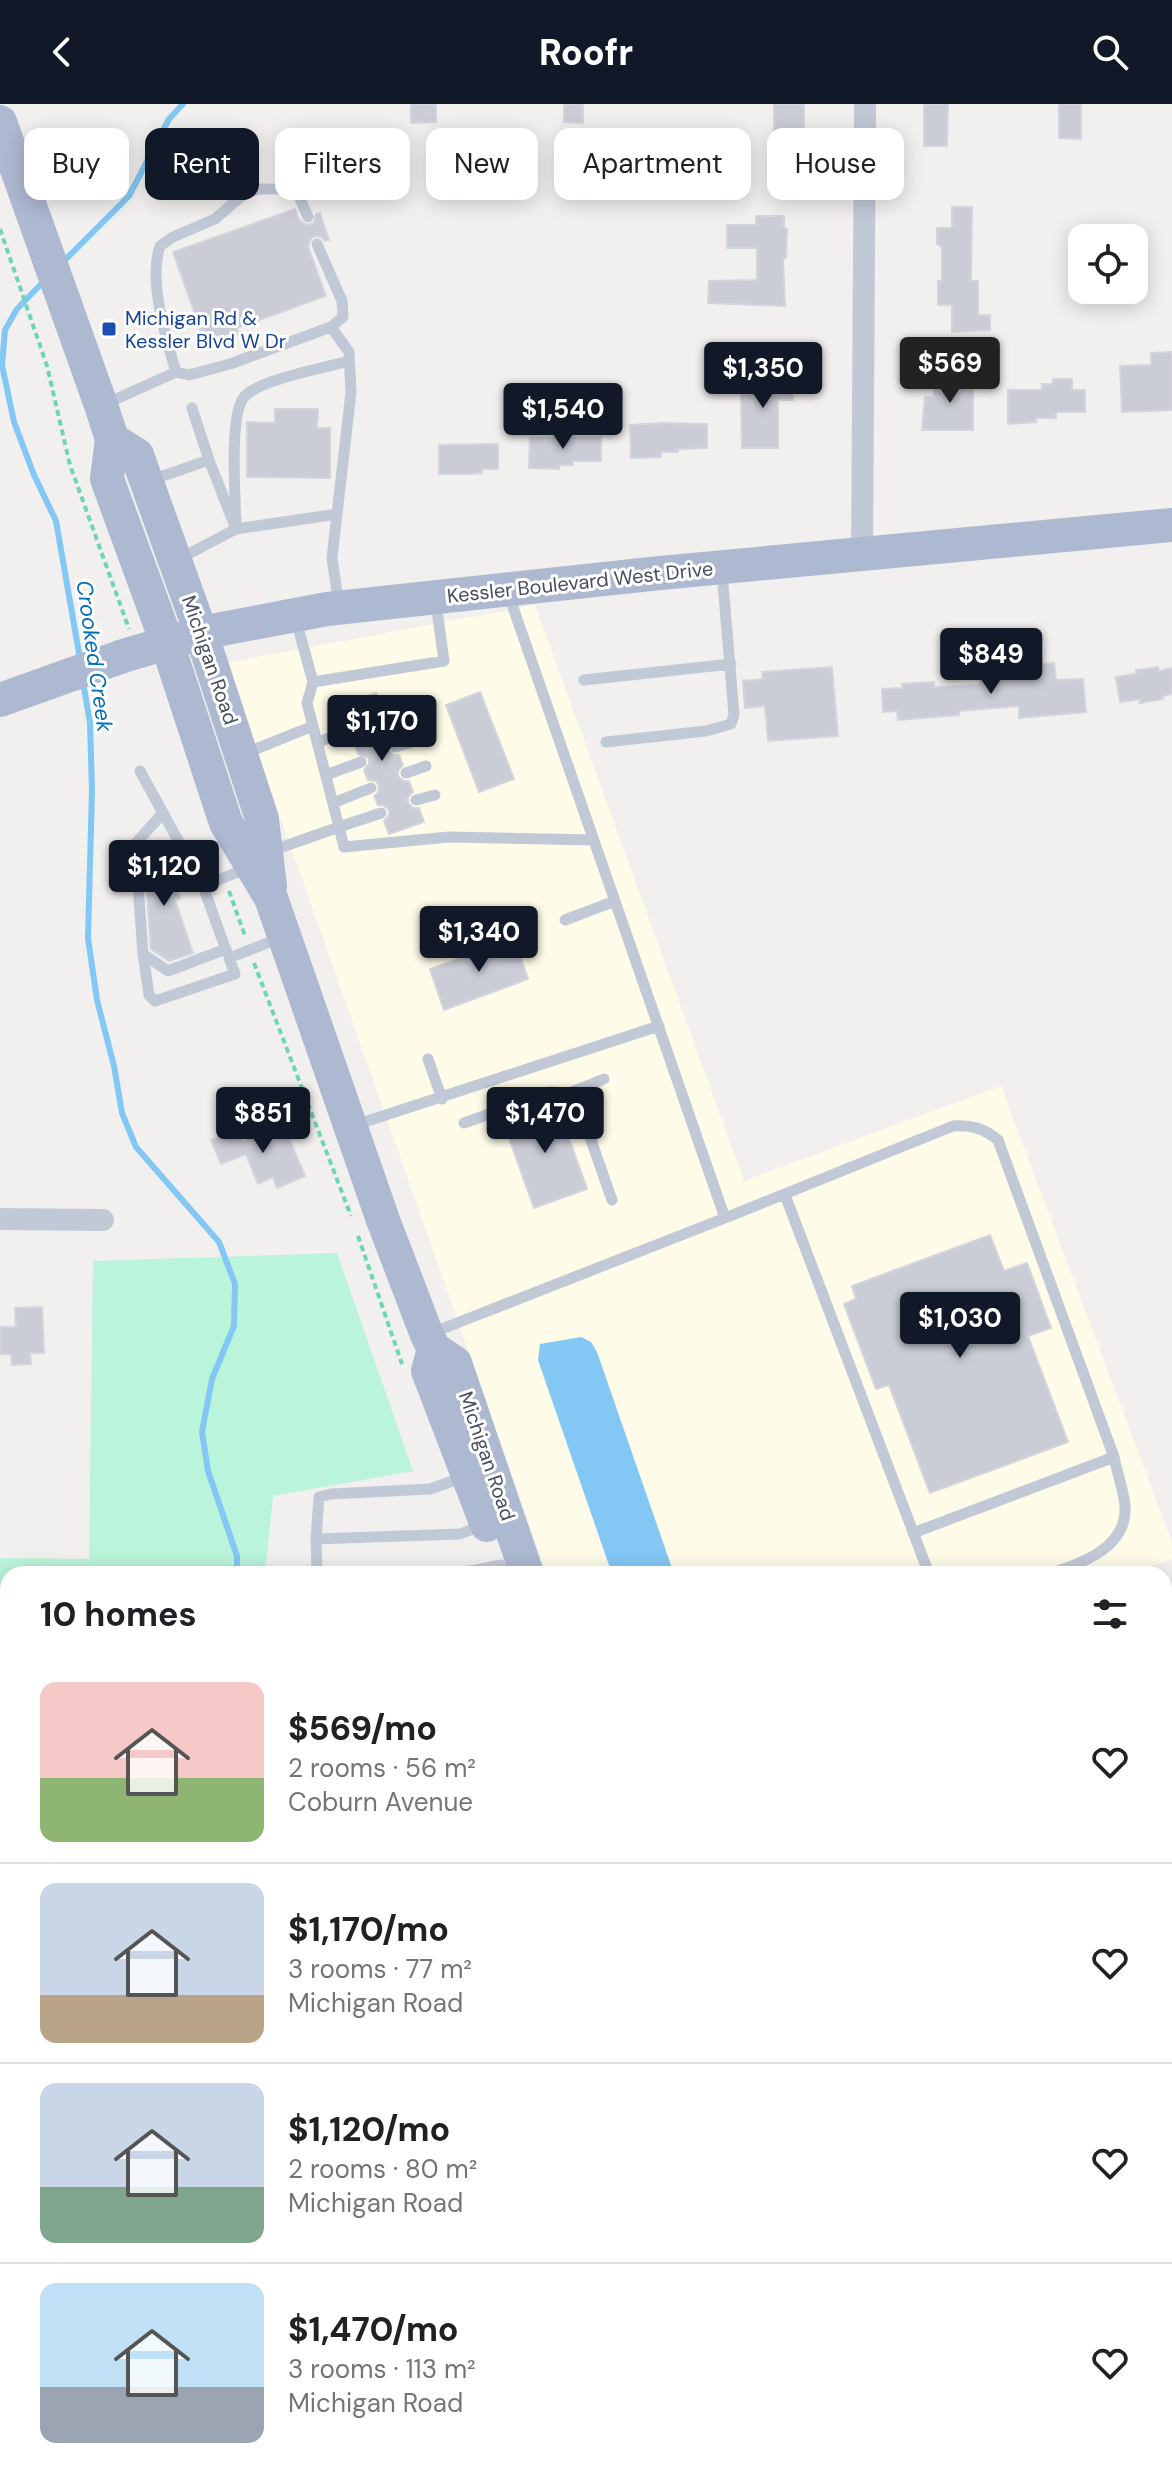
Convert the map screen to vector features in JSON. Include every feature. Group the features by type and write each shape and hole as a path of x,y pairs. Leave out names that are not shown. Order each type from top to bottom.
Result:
{"main road":[{"name":"Michigan Road","path":"0,122 112,439 107,479 167,643 226,823 259,859"},
{"name":"Michigan Road","path":"112,439 137,455 201,633 262,819 259,859 271,898 430,1342 428,1371 486,1523 508,1566"},
{"name":"Kessler Boulevard West Drive","path":"0,700 123,656 201,633 339,608 722,567 1172,525"},
{"name":"Michigan Road","path":"430,1342 455,1363 510,1566"}],"street":[{"path":"862,555 865,104"},
{"path":"0,1219 103,1220"}],"lane":[{"path":"176,372 158,286 156,269 160,246 215,219 245,193 260,189 291,189 298,194 308,217"},
{"path":"101,405 176,372 189,375 230,364 331,327 343,317 342,301 317,244"},
{"path":"331,327 349,352 351,392 332,558 339,608"},
{"path":"236,529 235,424 241,400 255,389 349,361"},
{"path":"192,408 236,529"},
{"path":"147,481 209,460"},
{"path":"175,561 236,529 337,514"},
{"path":"606,742 706,731 731,724 734,715 722,567"},
{"path":"506,589 725,1218"},
{"path":"313,682 444,661 435,597"},
{"path":"294,615 313,682 307,703 344,847 449,837 594,840"},
{"path":"584,680 731,664"},
{"path":"385,717 407,709"},
{"path":"242,755 313,726"},
{"path":"318,742 350,731"},
{"path":"396,747 417,740"},
{"path":"326,775 361,762"},
{"path":"406,773 426,766"},
{"path":"140,771 203,886 235,974 155,1001 149,995 143,954 135,844 163,813"},
{"path":"333,803 371,788"},
{"path":"416,800 435,795"},
{"path":"203,886 259,859 381,813"},
{"path":"565,920 615,901"},
{"path":"143,954 168,971 285,936"},
{"path":"351,1126 442,1099 659,1026"},
{"path":"428,1059 442,1099"},
{"path":"464,1123 551,1092 569,1093 604,1079"},
{"path":"569,1093 578,1103 612,1200"},
{"path":"430,1342 953,1126 970,1125 985,1129 998,1140 1114,1457 1125,1504 1125,1520 1111,1545 1066,1566"},
{"path":"785,1195 926,1566"},
{"path":"913,1533 1114,1457"},
{"path":"317,1566 319,1497 430,1489 468,1475"},
{"path":"316,1539 460,1534 486,1523"}],"path":[{"path":"0,229 40,345"}],"shaded area":[{"path":"535,605 744,1181 1001,1086 1172,1542 1172,1559 1151,1566 544,1566 226,663"}],"green space":[{"path":"337,1253 413,1471 273,1496 266,1566 0,1566 0,1558 89,1559 93,1261"}],"water":[{"path":"581,1337 591,1342 597,1352 671,1566 609,1566 538,1360 540,1344"}],"building":[{"path":"411,104 436,104 436,122 411,123"},
{"path":"564,104 583,104 583,123 564,122"},
{"path":"774,104 804,104 804,128 774,128"},
{"path":"924,104 948,104 947,146 924,146"},
{"path":"1059,104 1081,104 1081,139 1059,138"},
{"path":"952,207 972,207 971,281 978,281 978,315 990,315 990,330 952,332 952,305 938,305 942,247 937,244 937,228 952,228"},
{"path":"295,209 299,220 306,225 314,223 316,214 320,213 329,240 314,236 308,247 326,296 237,328 239,334 206,345 173,252"},
{"path":"756,216 784,216 784,227 787,229 786,258 783,258 785,306 708,303 709,281 757,280 757,248 727,248 727,225 756,225"},
{"path":"1172,352 1172,410 1122,412 1120,366 1151,365 1151,353"},
{"path":"746,376 793,376 793,400 778,400 778,448 742,448 741,394 746,394"},
{"path":"934,377 973,377 973,430 922,430 925,397 934,397"},
{"path":"1053,379 1072,379 1072,390 1085,390 1085,412 1056,412 1056,418 1036,418 1036,422 1008,424 1008,390 1042,390 1042,384 1053,384"},
{"path":"275,409 318,409 317,428 330,428 330,478 247,477 247,422 275,423"},
{"path":"707,424 707,448 661,452 661,457 631,458 630,425"},
{"path":"601,437 601,461 573,461 573,465 560,465 559,469 529,468 530,438"},
{"path":"498,444 498,469 482,469 482,473 439,474 439,445"},
{"path":"1054,663 1056,680 1083,679 1086,712 1019,718 1019,706 898,720 897,711 883,712 882,689 934,682 934,687 980,685 980,680 1016,677 1016,671 1028,671 1028,665"},
{"path":"832,667 838,736 768,741 765,706 745,708 743,681 763,679 762,672"},
{"path":"1158,667 1159,671 1172,668 1172,694 1140,703 1140,699 1120,702 1116,677"},
{"path":"480,692 514,779 479,792 446,705"},
{"path":"376,693 382,709 377,721 388,725 393,739 388,750 399,755 403,765 398,776 409,781 413,792 408,797 408,803 413,808 419,808 424,822 389,834 384,821 389,810 378,805 374,796 379,786 376,781 368,780 364,770 369,758 358,754 353,739 358,728 347,723 341,706"},
{"path":"162,845 180,898 175,900 193,953 169,961 151,949 144,851"},
{"path":"514,939 528,979 444,1010 430,969"},
{"path":"556,1102 587,1189 534,1208 503,1121"},
{"path":"283,1125 305,1176 277,1188 273,1177 258,1184 246,1154 221,1164 211,1140 237,1129 242,1142"},
{"path":"990,1235 1004,1271 1027,1263 1051,1328 1028,1336 1068,1442 930,1493 889,1385 876,1389 844,1304 856,1299 852,1286"},
{"path":"42,1307 44,1353 30,1353 31,1364 12,1365 11,1354 0,1354 0,1327 16,1327 15,1308"}],"waterway":[{"name":"Crooked Creek","path":"63,262 129,196 169,119 183,104"},
{"name":"Crooked Creek","path":"44,281 17,309 5,330 2,365 14,422 56,521 80,659"},
{"name":"Crooked Creek","path":"83,682 90,723 92,790 88,938 97,1000 122,1113 136,1147 219,1242 235,1284 234,1326 212,1379 202,1432 208,1471 237,1556 237,1566"}],"place":[{"name":"Michigan Rd & Kessler Blvd W Dr","path":"109,329"}]}
